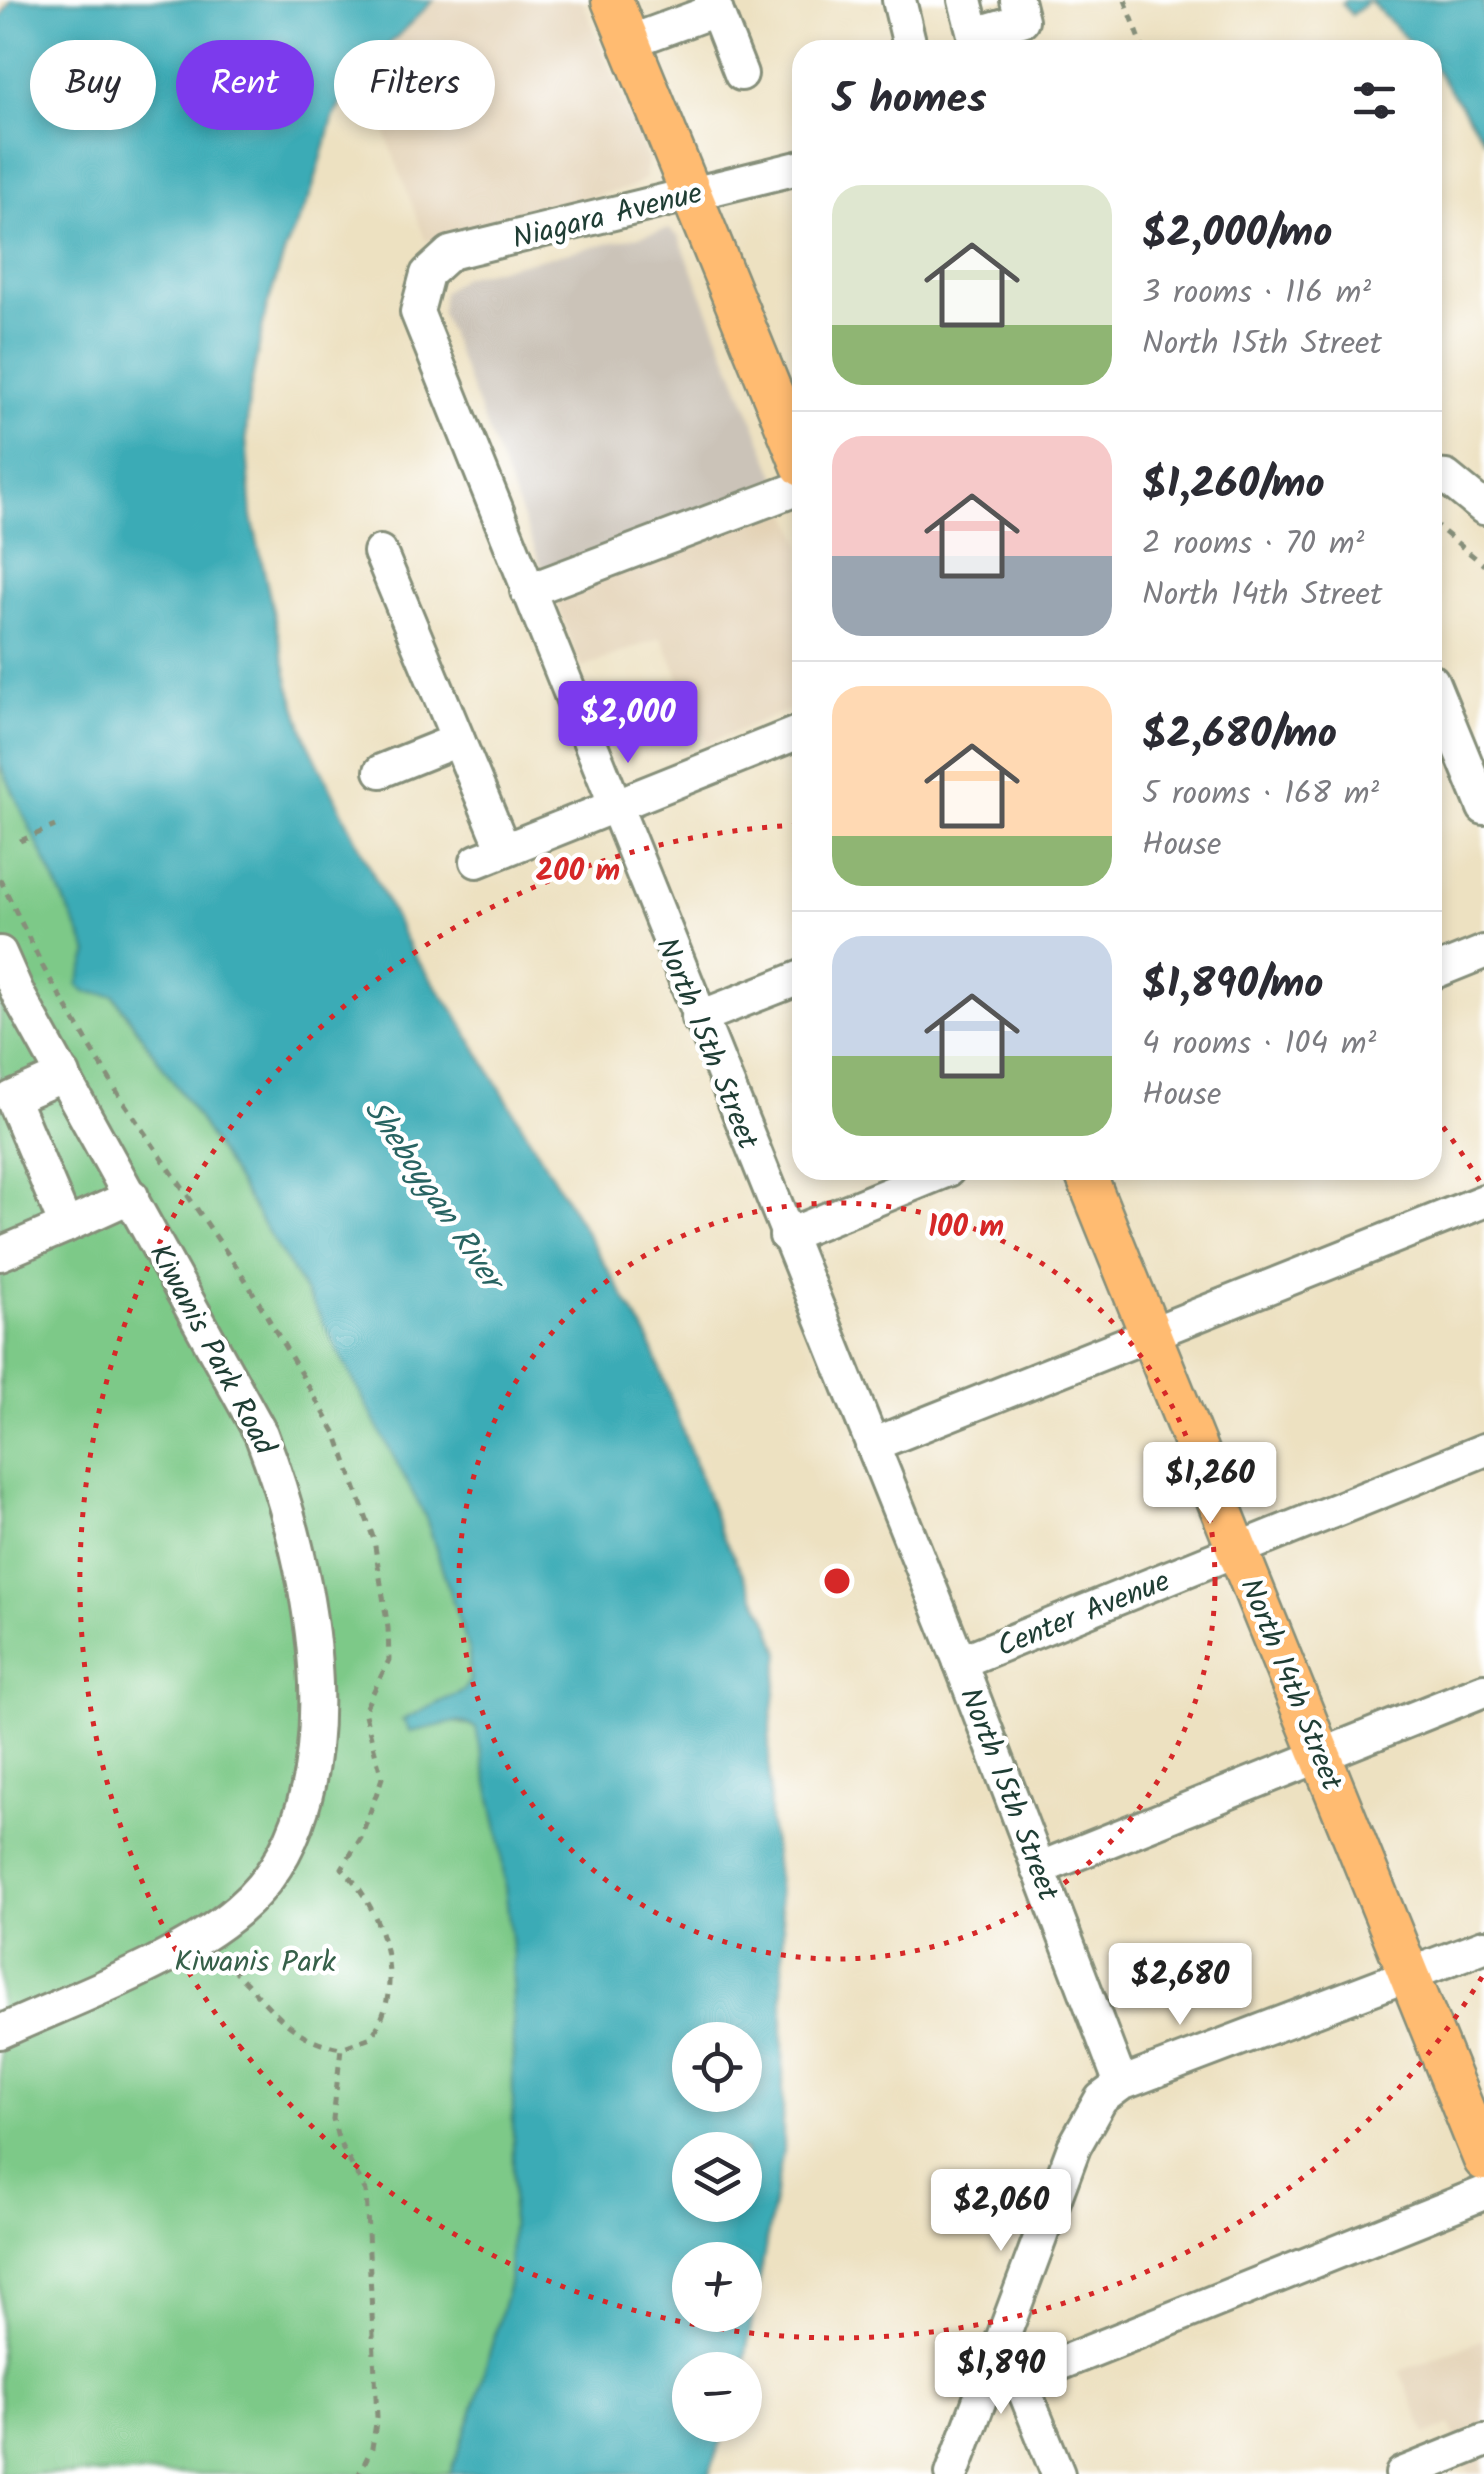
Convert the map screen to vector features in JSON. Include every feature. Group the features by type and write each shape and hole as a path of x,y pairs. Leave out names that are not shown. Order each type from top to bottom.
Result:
{"main road":[{"path":"612,0 792,441"},
{"name":"North 14th Street","path":"1088,1180 1484,2160"}],"street":[{"path":"899,0 909,40"},
{"path":"964,0 975,40"},
{"path":"980,40 1022,20 1017,0"},
{"path":"629,42 714,5 741,74"},
{"name":"Niagara Avenue","path":"424,280 436,262 450,253 792,169"},
{"name":"North 15th Street","path":"424,280 416,305 418,318 960,1662 1121,2084"},
{"path":"1442,479 1484,508"},
{"path":"527,591 792,491"},
{"path":"380,552 458,740 490,856 792,734"},
{"path":"1442,727 1484,808"},
{"path":"381,771 458,740"},
{"path":"1442,969 1484,952"},
{"name":"Kiwanis Park Road","path":"0,953 261,1434 294,1532 312,1648 315,1725 310,1772 299,1816 274,1867 258,1889 201,1936 0,2032"},
{"path":"698,1018 792,980"},
{"path":"64,1075 6,1100 66,1226"},
{"path":"786,1236 923,1180"},
{"path":"0,1254 132,1196"},
{"path":"872,1446 1484,1202"},
{"name":"Center Avenue","path":"960,1662 1484,1450"},
{"path":"1038,1869 1484,1690"},
{"path":"952,2474 1074,2148 1101,2099 1121,2084 1484,1946"},
{"path":"1019,2380 1484,2192"},
{"path":"1004,2336 1058,2474"},
{"path":"1402,2474 1484,2440"}],"path":[{"path":"1124,0 1140,40"},
{"path":"1442,530 1484,565"},
{"path":"20,841 55,826"},
{"path":"201,1936 250,1982 294,2033 341,2048"}],"shaded area":[{"path":"434,0 582,0 648,161 645,179 632,187 455,230 426,242 384,130 495,130 495,40 393,40"},
{"path":"669,229 679,237 778,481 545,575 441,313 443,292 462,277"},
{"path":"784,496 792,517 792,709 707,743 662,637 582,668 552,592"},
{"path":"1484,2339 1484,2474 1469,2474 1450,2425 1426,2435 1400,2371"}],"green space":[{"name":"Kiwanis Park","path":"0,764 89,953 79,985 85,992 113,995 192,1109 317,1311 426,1518 469,1651 470,1681 463,1691 403,1720 450,1722 476,1728 499,1834 513,1956 509,2284 472,2415 450,2474 0,2474"}],"water":[{"name":"Sheboygan River","path":"11,0 434,0 394,40 334,40 334,117 311,194 286,248 266,310 249,396 246,436 252,517 290,687 307,740 411,951 456,1014 648,1337 720,1531 770,1624 780,1653 769,1742 770,1821 783,1925 783,2151 762,2266 762,2242 672,2242 672,2332 750,2332 746,2352 672,2352 672,2442 721,2442 709,2474 450,2474 472,2415 509,2284 513,1956 499,1834 476,1728 460,1721 410,1732 403,1720 463,1691 470,1681 469,1651 426,1518 317,1311 192,1109 114,995 85,992 78,985 89,953 0,764 0,19"},
{"path":"1346,0 1369,0 1352,15 1342,4"},
{"path":"1369,0 1484,0 1484,139 1442,79 1442,40 1407,40"}]}
